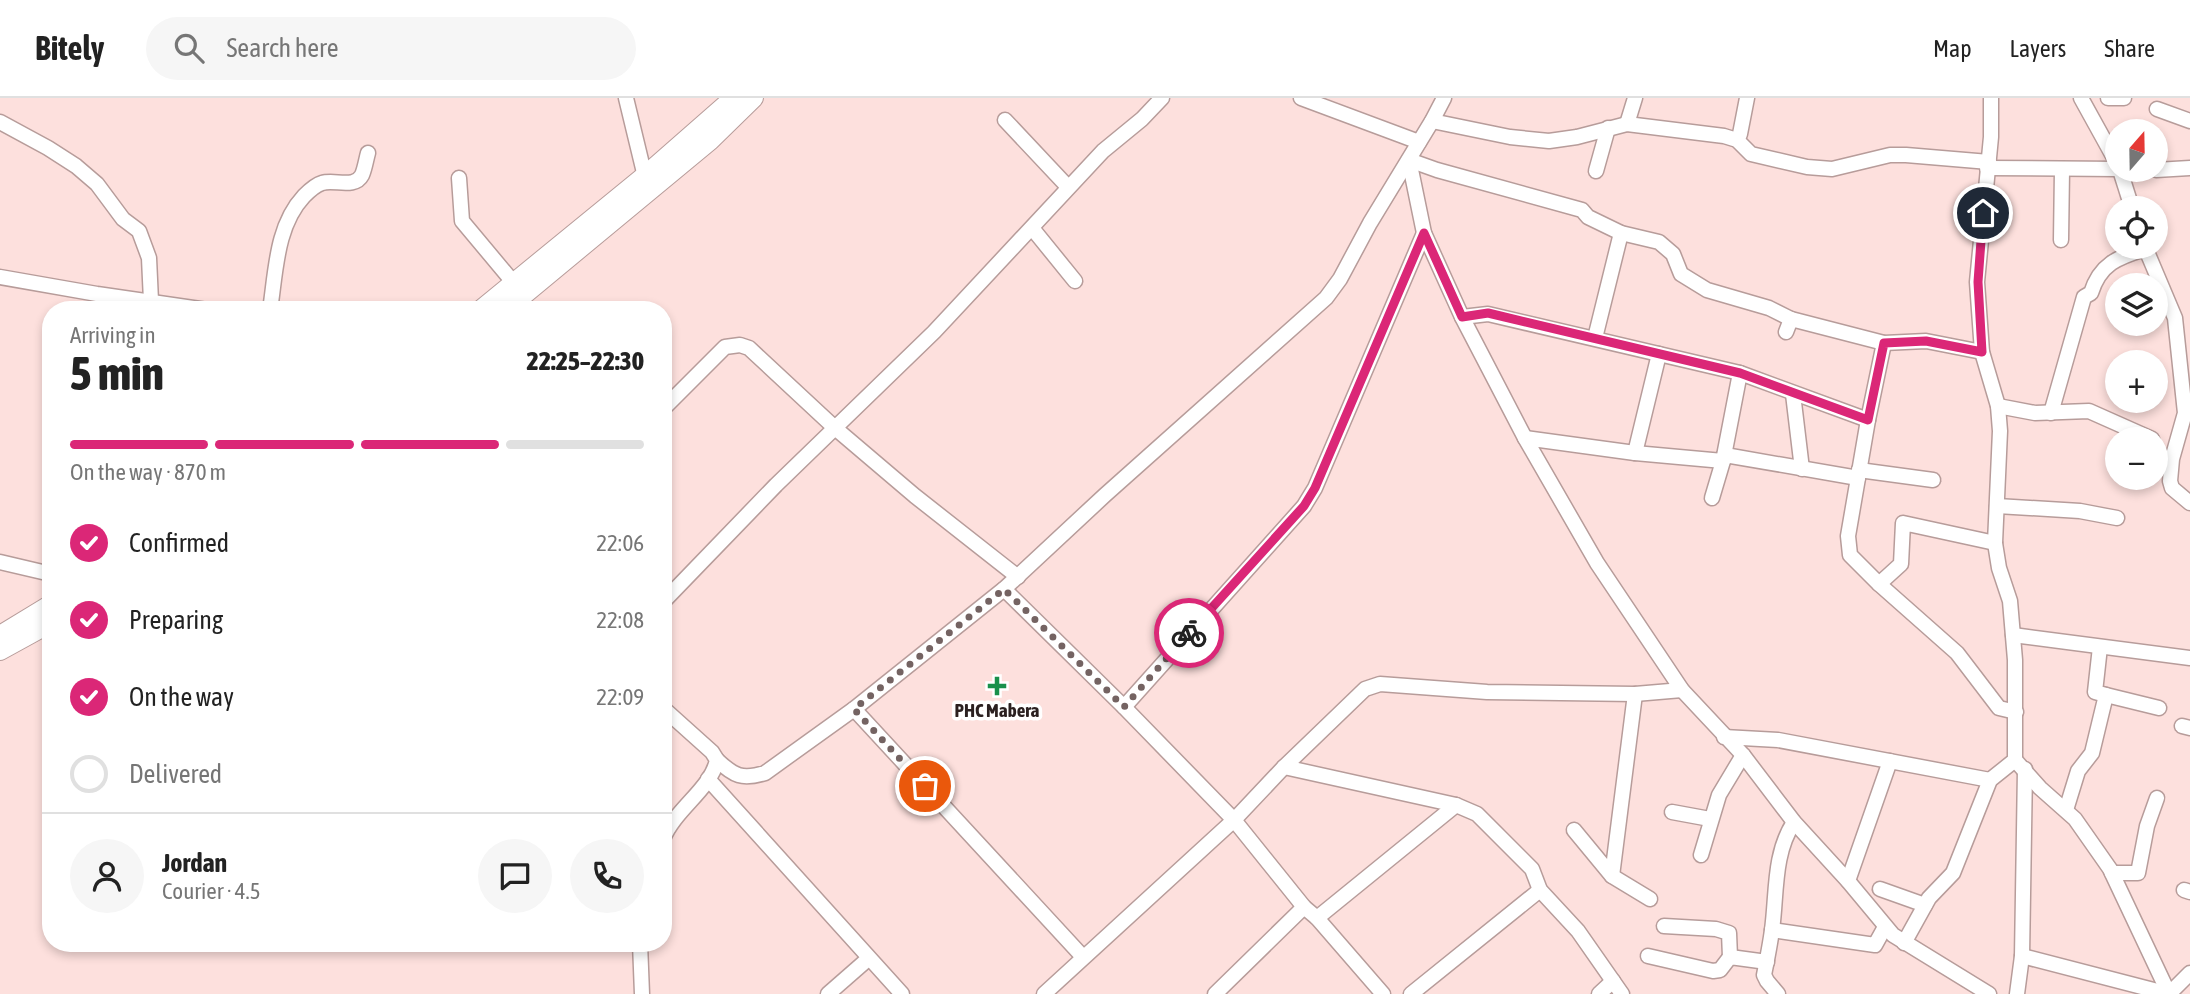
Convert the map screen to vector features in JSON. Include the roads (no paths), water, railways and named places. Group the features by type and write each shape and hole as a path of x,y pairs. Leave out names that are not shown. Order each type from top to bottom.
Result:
{"main road":[{"path":"519,301 646,184 733,98"},
{"path":"491,301 646,184 710,141 754,98"},
{"path":"0,635 42,609"},
{"path":"0,651 42,628"}],"street":[{"path":"626,98 646,184"},
{"path":"672,593 934,331 1103,151 1142,119 1162,98"},
{"path":"1301,98 1419,142"},
{"path":"672,716 730,772 753,777 765,773 854,709 1004,589 1326,298 1340,279 1444,98"},
{"path":"1627,124 1635,98"},
{"path":"1737,140 1747,98"},
{"path":"1991,98 1991,137 1978,282 1982,352 1998,407 2000,431 1995,544 1999,568 2010,601 2013,635 2020,765 2022,956 2017,994"},
{"path":"2081,98 2105,143"},
{"path":"2108,98 2124,98"},
{"path":"2157,109 2190,121"},
{"path":"1004,120 1068,187"},
{"path":"1432,121 1510,137 1549,141 1627,124 1724,136 1737,140 1751,154 1796,165 1832,169 1890,155 2062,170 2105,168"},
{"path":"0,122 76,166 97,184 123,219 139,231 149,258 151,301 0,276"},
{"path":"1596,171 1608,128"},
{"path":"272,301 285,224 293,211 314,187 323,183 352,183 358,180 368,153"},
{"path":"1409,160 1424,233 1462,317 1525,438 1597,563 1682,690 1743,755 1794,822 1848,881 1885,927 1904,943 1989,994"},
{"path":"1409,160 1583,209 1588,217 1621,233 1659,242 1673,254 1681,274 1707,290 1769,308 1789,325 1884,343 1926,341 1982,352"},
{"path":"2168,169 2190,168"},
{"path":"2061,240 2062,170"},
{"path":"459,178 462,221 513,282"},
{"path":"1032,228 1075,281"},
{"path":"1124,707 1304,506 1315,488 1424,233"},
{"path":"1595,338 1621,233"},
{"path":"2050,413 2084,296 2091,293 2096,277 2117,259"},
{"path":"2150,259 2175,318 2188,414 2172,459 2170,481 2172,488 2190,503"},
{"path":"1462,317 1488,313 1740,373 1868,420"},
{"path":"1884,343 1859,474 1848,547 1850,555 1957,653 1999,708 2016,712"},
{"path":"672,400 725,347 740,345 749,348 835,428 915,496 1018,577"},
{"path":"1635,453 1659,354"},
{"path":"1712,498 1724,458 1740,373"},
{"path":"1793,394 1801,469"},
{"path":"1998,407 2035,413 2096,413 2126,427"},
{"path":"1525,438 1635,453 1724,458 1801,469 1933,480"},
{"path":"2168,447 2172,459"},
{"path":"1997,506 2080,511 2117,518"},
{"path":"1879,584 1901,564 1903,523 1995,544"},
{"path":"0,562 42,572"},
{"path":"1004,589 1234,820 1304,907 1317,918 1383,994"},
{"path":"2013,635 2190,658"},
{"path":"2100,647 2095,692 2159,708"},
{"path":"1044,994 1234,820 1284,767 1365,689 1380,684 1487,692 1635,694 1682,690"},
{"path":"1612,876 1635,694"},
{"path":"2066,810 2078,771 2092,753 2106,695"},
{"path":"854,709 1083,957"},
{"path":"1724,737 1778,740 1990,780 2020,765"},
{"path":"1701,855 1719,795 1743,755"},
{"path":"672,824 708,779 717,760"},
{"path":"1848,881 1890,761"},
{"path":"2020,765 2040,788 2075,819 2112,873 2169,994"},
{"path":"1284,767 1456,805 1477,814 1532,869 1540,890 1578,931 1622,994"},
{"path":"708,779 901,994"},
{"path":"1904,943 1925,905 1953,873 1990,780"},
{"path":"2112,873 2138,873 2147,827 2157,798"},
{"path":"1317,918 1456,805"},
{"path":"1672,812 1710,820"},
{"path":"1779,994 1764,975 1779,861 1787,833 1794,822"},
{"path":"1574,830 1612,876 1650,899"},
{"path":"1880,889 1925,905"},
{"path":"1411,994 1540,890"},
{"path":"1223,991 1304,907"},
{"path":"1648,956 1713,971 1720,970 1730,957 1729,933 1716,929 1664,926"},
{"path":"1772,930 1875,945 1885,927"},
{"path":"640,952 642,994"},
{"path":"2022,956 2169,994"},
{"path":"1730,957 1767,962"},
{"path":"828,994 869,959"},
{"path":"2169,994 2190,973"},
{"path":"1598,994 1613,981"}],"place":[{"name":"PHC Mabera","path":"997,686"}]}
